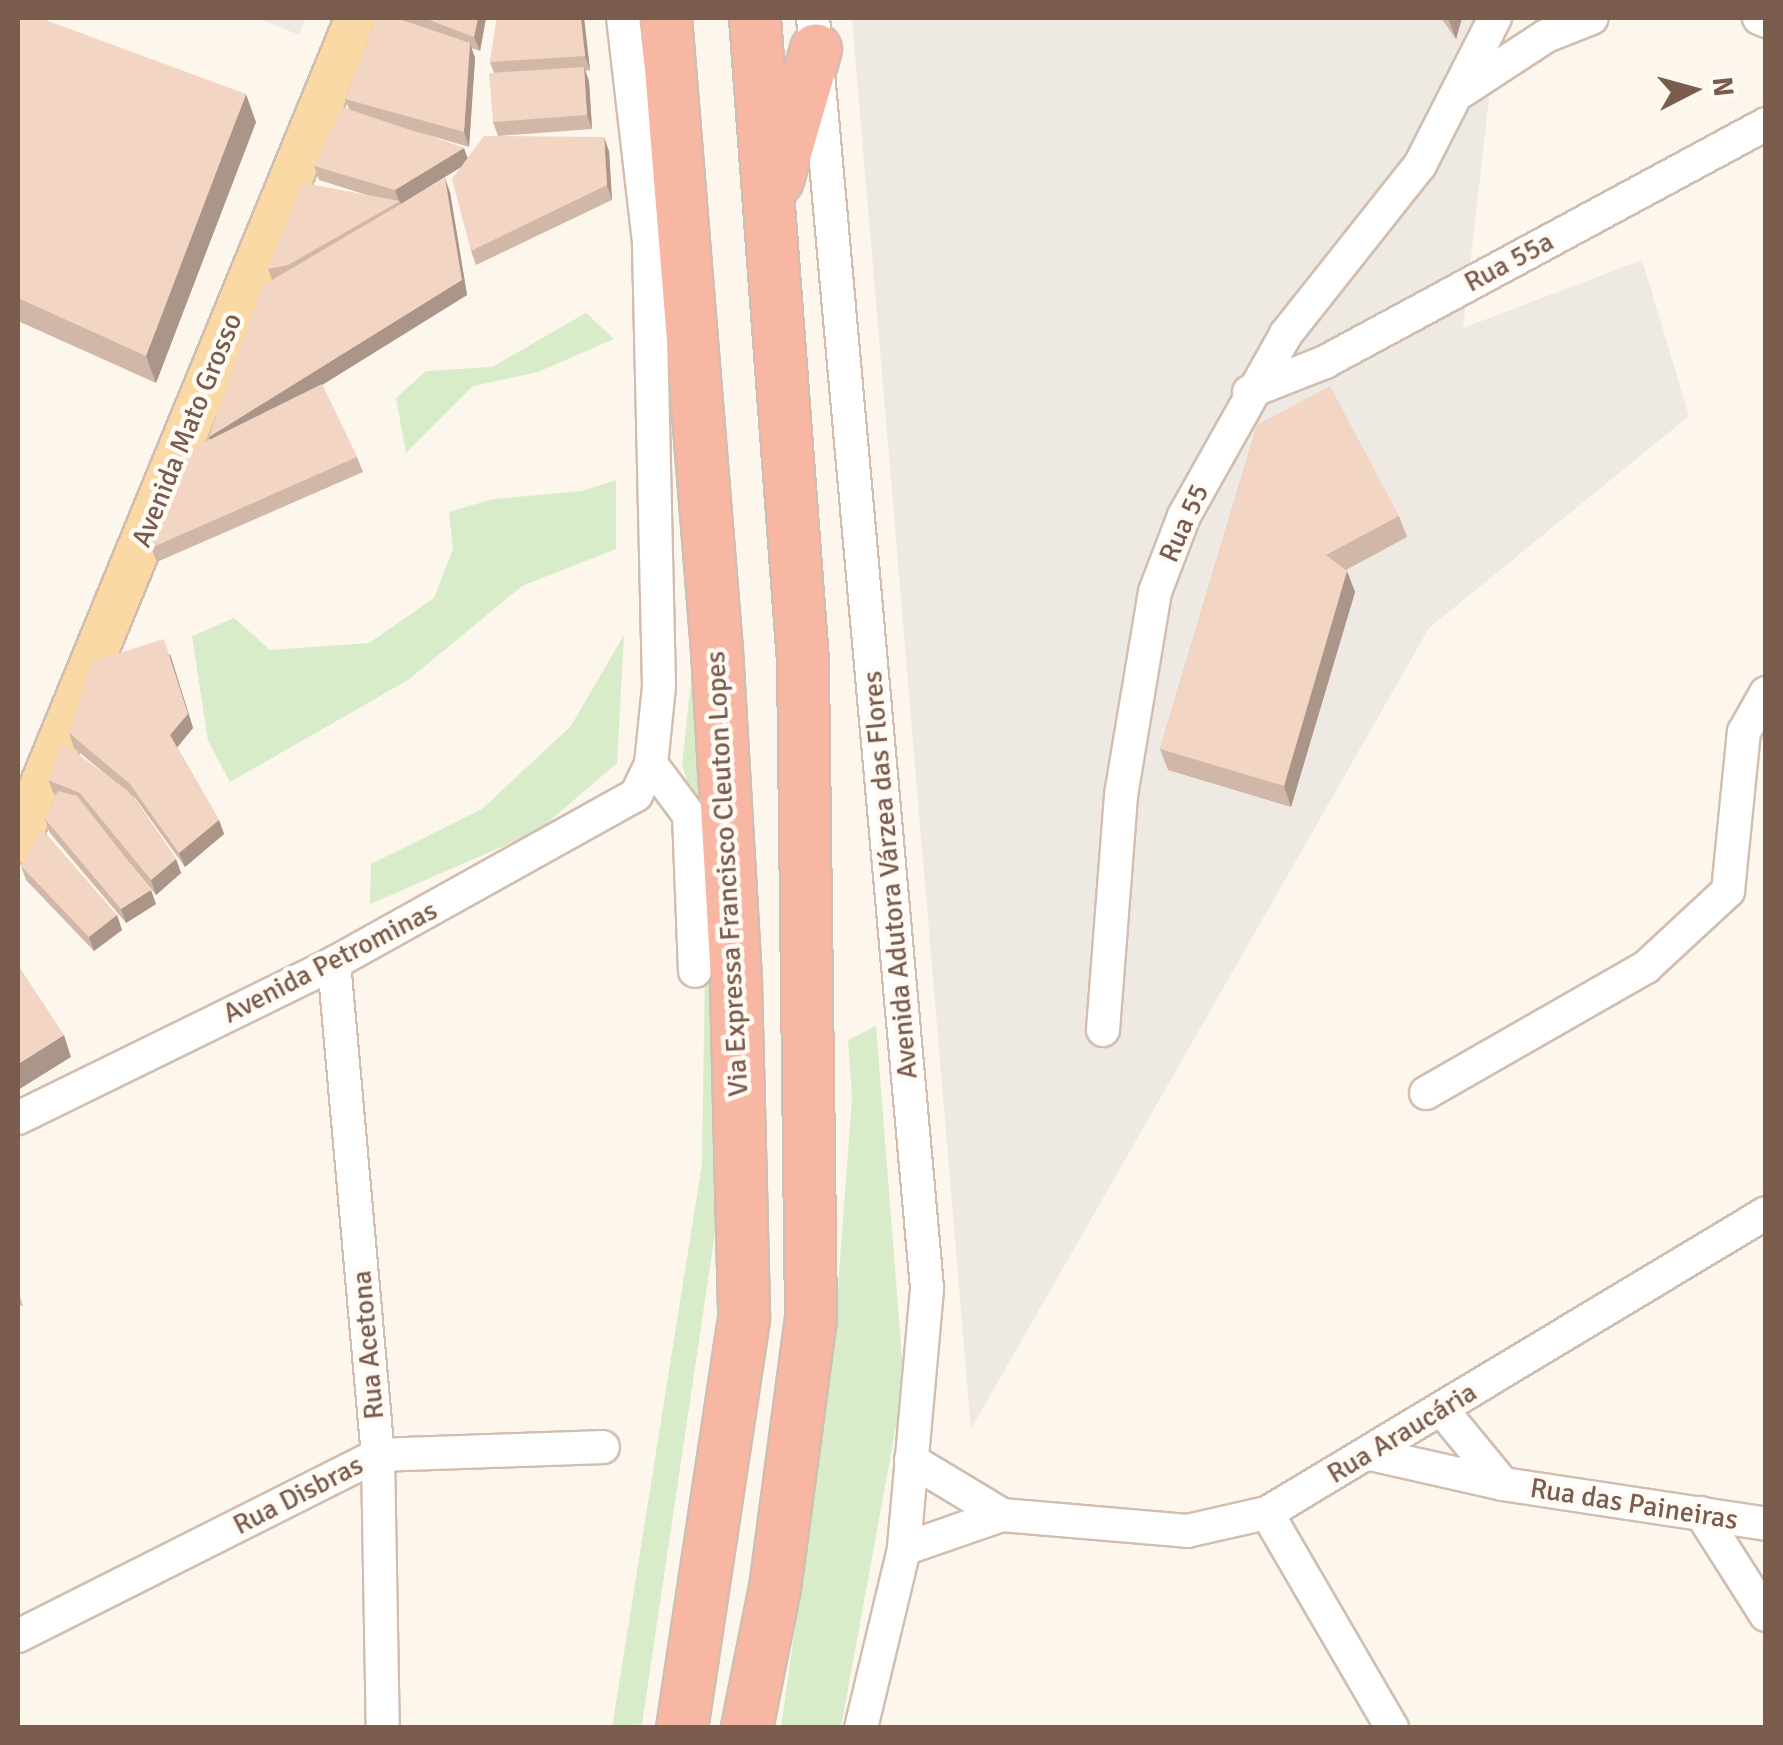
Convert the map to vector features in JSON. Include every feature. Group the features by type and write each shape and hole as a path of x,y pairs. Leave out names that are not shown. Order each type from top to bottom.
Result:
{"highway":[{"path":"746,1728 775,1588 811,1318 804,661 755,18"},
{"name":"Via Expressa Francisco Cleuton Lopes","path":"664,28 717,650 736,984 744,1319 682,1728"},
{"path":"770,208 815,34"}],"main road":[{"name":"Avenida Mato Grosso","path":"18,842 357,18"}],"street":[{"path":"623,18 649,242 659,686 651,764 689,815 695,970"},
{"name":"Rua 55","path":"1103,1030 1120,795 1155,592 1184,516 1249,392 1286,334 1420,165 1462,91 1495,18"},
{"name":"Rua 55","path":"1462,91 1546,36 1592,18"},
{"path":"1759,18 1766,21"},
{"name":"Avenida Adutora Várzea das Flores","path":"815,34 927,1289 904,1549 861,1728"},
{"name":"Rua 55a","path":"1249,392 1325,362 1766,124"},
{"path":"1426,1093 1646,967 1728,891 1744,732 1766,693"},
{"name":"Avenida Petrominas","path":"18,1118 334,963 636,794 651,764"},
{"name":"Rua Acetona","path":"334,963 378,1455 383,1728"},
{"name":"Rua Araucária","path":"904,1549 1002,1516 1188,1531 1267,1513 1766,1214"},
{"name":"Rua das Paineiras","path":"1442,1410 1503,1484"},
{"name":"Rua Disbras","path":"18,1636 378,1455 603,1447"},
{"name":"Rua das Paineiras","path":"1370,1454 1503,1484 1766,1524"},
{"name":"Rua Araucária","path":"911,1460 1002,1516"},
{"path":"1267,1513 1392,1728"},
{"path":"1701,1513 1766,1615"}],"shaded area":[{"path":"258,18 306,18 299,35"},
{"path":"852,18 1498,18 1463,328 1642,260 1689,416 1429,628 971,1429"}],"green space":[{"path":"586,313 614,339 538,372 473,386 406,453 396,398 426,371 492,367"},
{"path":"616,480 616,549 522,586 408,680 230,782 208,741 192,636 234,618 270,650 369,643 434,598 453,549 449,512 493,499 582,491"},
{"path":"699,610 726,1159 642,1724 612,1728 702,1164 706,898 702,829 682,765"},
{"path":"624,635 617,763 538,831 370,904 371,864 482,809 571,726"},
{"path":"876,1026 904,1383 841,1727 781,1728 833,1355 852,1098 848,1040"}],"building":[{"path":"18,18 40,18 246,94 146,356 18,298"},
{"path":"376,18 396,18 470,43 464,132 345,99"},
{"path":"424,18 478,18 474,37"},
{"path":"497,18 581,18 585,56 490,62"},
{"path":"584,67 587,115 493,122 489,73"},
{"path":"342,107 464,148 395,190 314,166"},
{"path":"484,136 604,137 607,185 471,251 452,179"},
{"path":"445,178 462,280 209,437 262,286"},
{"path":"303,183 400,201 288,265 268,269"},
{"path":"322,384 357,457 151,548 183,453"},
{"path":"1330,386 1399,516 1326,555 1347,571 1284,786 1160,749 1257,425"},
{"path":"164,639 188,714 170,735 219,820 179,853 130,784 69,733 91,662"},
{"path":"63,743 128,791 176,859 151,880 80,793 48,780"},
{"path":"58,791 77,796 151,890 121,909 45,819"},
{"path":"41,828 117,915 89,937 21,866"},
{"path":"18,965 64,1035 18,1064"}]}
